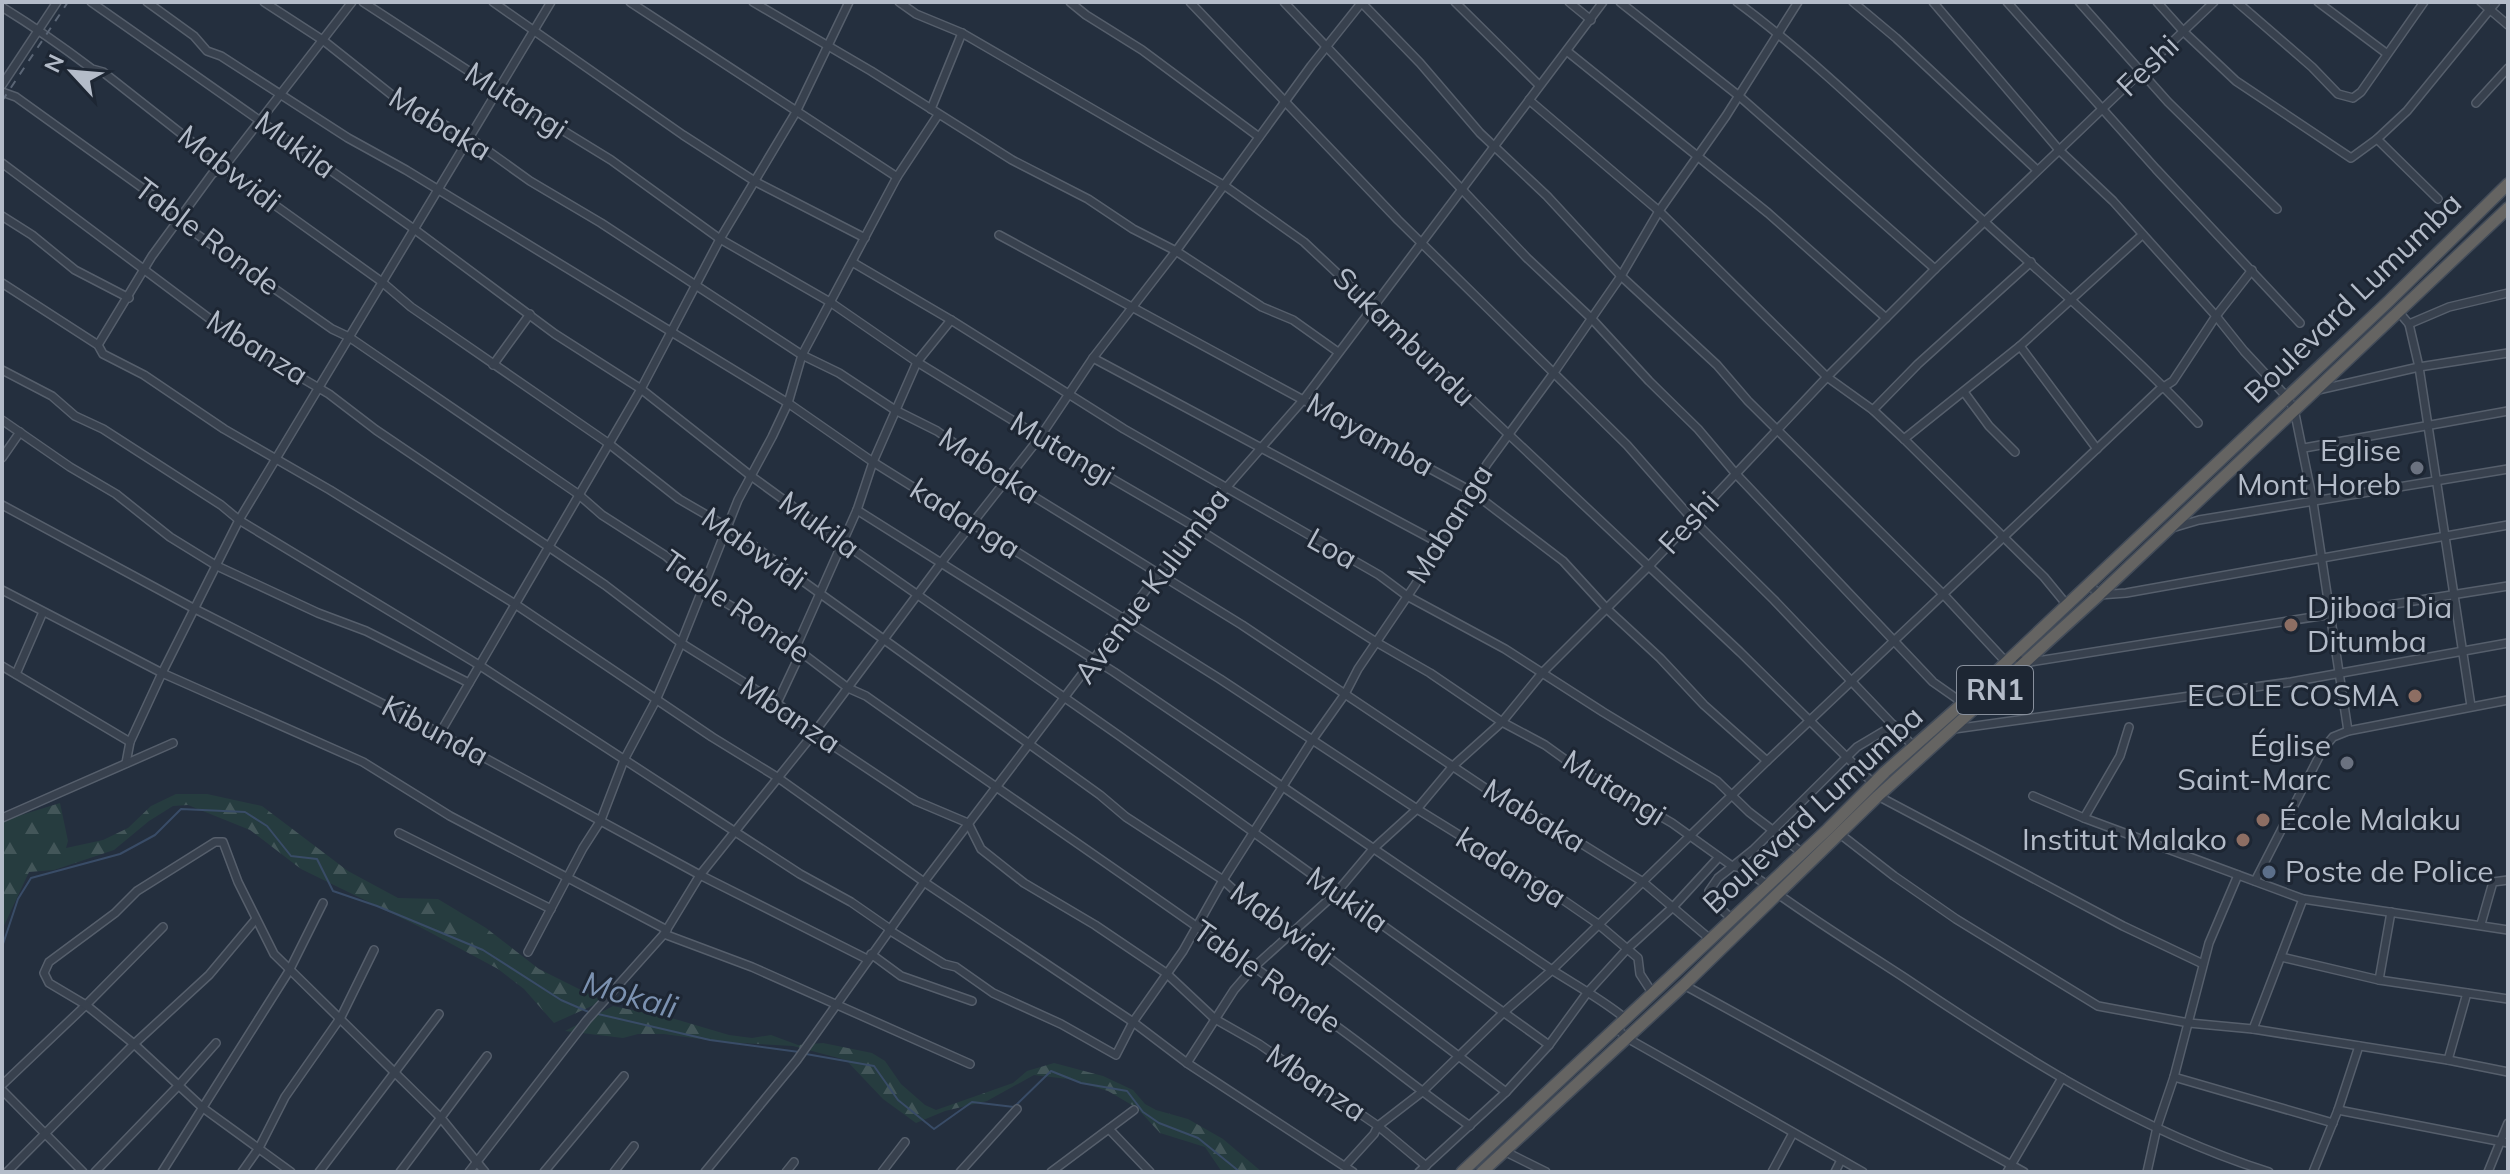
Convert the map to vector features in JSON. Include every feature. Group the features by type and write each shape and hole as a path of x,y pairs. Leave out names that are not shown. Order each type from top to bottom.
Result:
{"highway":[{"name":"Boulevard Lumumba","path":"1482,1172 1684,985 1878,796 1954,729 2067,605 2389,301 2508,184"},
{"path":"2492,198 2507,209"},
{"name":"Boulevard Lumumba","path":"1462,1172 1963,703 2099,595 2507,209"},
{"path":"2186,491 2198,502"},
{"path":"1730,920 1739,932"}],"street":[{"path":"2,85 57,2"},
{"name":"Mukila","path":"91,2 414,229 555,334 641,389 751,476 842,542 1066,698 1549,1045"},
{"name":"kadanga","path":"147,2 194,36 207,51 221,56 348,138 438,189 788,403 873,462 1126,619 1417,809 1532,879 1598,924 1638,958 1640,974 1653,994"},
{"name":"Mabaka","path":"264,2 324,41 402,103 470,138 530,181 802,355 839,373 895,410 937,431 1007,480 1255,633 1497,796 1545,821 1643,882 1710,939"},
{"path":"98,345 143,271 212,174 224,167 352,2"},
{"name":"Mutangi","path":"363,2 611,160 720,239 830,302 917,362 1040,437 1195,527 1430,673 1502,722 1672,823 1732,866 1742,868 1767,885"},
{"path":"493,2 683,135 756,182 865,238"},
{"path":"126,763 130,742 162,673 239,520 551,2"},
{"path":"630,2 897,177"},
{"path":"753,2 1012,160 1088,199 1262,307 1293,320 1338,352"},
{"path":"440,733 641,389 720,239 796,112 849,2"},
{"name":"Sukambundu","path":"899,2 916,14 962,33 1225,186 1304,242 1649,566 1874,784"},
{"path":"1070,2 1142,50 1259,137"},
{"path":"1190,2 1423,243 1627,445 1693,520 1915,748"},
{"path":"1284,2 1527,258 1591,318 1698,429 1736,474 1894,642 1933,682 1963,703"},
{"path":"469,1172 587,1020 666,932 700,875 814,733 1040,437 1067,393 1362,2 1494,146 1547,196 1621,276 1717,365 1778,431 1944,595 2015,660 2331,616 2508,586"},
{"path":"1455,2 1539,85"},
{"path":"1569,2 1591,20"},
{"name":"Avenue Kulumba","path":"705,1172 797,1060 869,956 968,823 1195,527 1304,399 1603,2"},
{"path":"1620,2 1739,96 1935,269"},
{"path":"1737,2 1777,32 1909,149 1986,223 2072,298 2198,423"},
{"name":"Mabanga","path":"890,930 944,964 956,967 993,993 1061,1024 1116,1055 1133,1022 1183,951 1223,880 1345,694 1507,434 1621,276 1659,211 1739,96 1798,2"},
{"path":"1853,2 1896,38 2037,170"},
{"path":"1933,2 2060,151 2088,175 2216,316 2294,409 2304,448 2348,731"},
{"path":"2007,2 2300,323"},
{"path":"2079,2 2142,73 2277,209"},
{"path":"2157,2 2236,81 2351,158 2407,111 2496,2"},
{"name":"Feshi","path":"1187,1063 1253,968 1336,893 1373,849 1417,809 1453,766 1502,722 1542,673 1649,566 1827,377 2037,170 2214,2"},
{"path":"2237,2 2345,98 2353,98 2361,92 2424,2"},
{"path":"2318,2 2386,53"},
{"path":"2481,2 2508,25"},
{"name":"Mabwidi","path":"2,7 39,29 92,69 103,72 411,307 608,443 679,499 729,528 1100,795 1126,817 1223,880 1246,901 1320,951 1506,1092"},
{"path":"931,109 962,33"},
{"path":"1568,52 1768,213 1886,318"},
{"path":"2476,103 2508,68"},
{"name":"Table Ronde","path":"2,92 16,97 173,210 178,221 332,329 349,337 578,494 602,515 666,556 701,588 798,650 848,688 866,696 1068,836 1340,1028 1470,1126"},
{"path":"1529,100 1659,211 1827,377 1873,410 1904,439 2044,577 2067,605"},
{"path":"528,952 601,820 624,760 656,700 681,643 738,500 788,403 802,355 897,177 938,115"},
{"path":"2377,139 2438,199"},
{"name":"Mbanza","path":"2,163 242,343 319,387 376,430 550,546 646,614 681,643 777,703 814,733 916,801 968,823 981,849 1024,883 1095,925 1166,973 1215,1019 1259,1044 1378,1126 1422,1169"},
{"path":"2,216 32,235 75,270 129,298"},
{"name":"Mayamba","path":"999,235 1471,491 1563,561 1704,705 1767,761"},
{"path":"1904,439 2020,346 2142,235"},
{"name":"Loa","path":"852,262 1226,488 1379,575 1407,596 1481,635 1717,781 1749,812 1801,852"},
{"path":"1873,410 2031,262"},
{"path":"1345,1166 1378,1126 1422,1092 1767,761 2164,386 2173,381 2216,316 2252,270"},
{"path":"2,283 98,345 103,354 144,375 224,429 515,604 656,700 777,777 924,882 1133,1022 1187,1063 1353,1172"},
{"path":"2409,324 2449,307 2508,293"},
{"path":"2398,311 2409,324 2419,367 2471,706"},
{"path":"493,365 530,314"},
{"path":"777,703 895,410 917,362 951,320"},
{"path":"2020,346 2097,449"},
{"path":"2312,391 2337,388 2419,367 2508,353"},
{"path":"1093,358 1439,543"},
{"path":"2,370 52,396 75,416 103,429 221,505 239,520 479,665 890,930"},
{"path":"1964,392 1989,426 2015,452"},
{"path":"2304,448 2508,411"},
{"path":"2,420 116,494 170,537 217,566 318,613 366,631 469,683"},
{"path":"2,458 20,432"},
{"path":"2167,530 2199,520 2508,469"},
{"name":"Kibunda","path":"2,505 193,608 440,733 700,875 869,956 901,976 972,1001"},
{"path":"857,510 1093,662 1114,672 1552,970 1587,993 1601,998 1626,1019"},
{"path":"2089,584 2099,595 2153,589 2508,525"},
{"path":"2,590 162,673 363,762 450,816 666,932 836,1003 970,1064"},
{"path":"16,674 43,612"},
{"path":"1954,729 2339,674 2508,643"},
{"path":"2,666 130,742"},
{"path":"2255,881 2328,741 2348,731 2508,700"},
{"path":"1730,920 1710,899 1709,891 1718,878 1857,747 1894,725"},
{"path":"2084,818 2120,756 2129,727"},
{"path":"2,806 4,816 173,743"},
{"path":"1878,796 2123,926 2203,964"},
{"path":"2033,796 2303,899 2508,930"},
{"path":"399,833 551,909"},
{"path":"1840,834 1956,919 2082,997 2111,1010 2189,1023 2253,1029 2508,1072"},
{"path":"291,1172 203,1108 134,1044 86,1005 45,978 49,962 115,913 137,891 215,842 223,842 274,954 441,1118 485,1172"},
{"path":"1422,1169 1506,1092 1549,1045 1587,993 1719,857"},
{"path":"2147,1172 2209,943 2238,875"},
{"path":"2481,924 2493,882 2508,880"},
{"path":"1778,894 1851,946 2062,1078 2205,1151 2269,1172"},
{"path":"2253,1029 2303,899"},
{"path":"162,1172 289,971 323,903"},
{"path":"2379,980 2391,912"},
{"path":"7,1172 134,1044 209,975 256,919"},
{"path":"83,1172 2,1087 163,927"},
{"path":"242,1172 259,1148 285,1097 341,1017 374,950"},
{"path":"2281,957 2379,980 2508,999"},
{"path":"1684,985 2010,1168 2024,1172"},
{"path":"2448,1060 2467,993"},
{"path":"319,1172 439,1014"},
{"path":"1616,1028 1627,1038 1863,1172"},
{"path":"95,1172 216,1043"},
{"path":"2313,1172 2359,1046"},
{"path":"400,1172 487,1056"},
{"path":"544,1172 624,1076"},
{"path":"2174,1077 2333,1123"},
{"path":"2010,1168 2062,1078"},
{"path":"960,1172 1017,1109"},
{"path":"1051,1172 1134,1110"},
{"path":"2338,1110 2504,1142"},
{"path":"2488,1172 2504,1142 2508,1123"},
{"path":"1109,1129 1150,1172"},
{"path":"1772,1172 1793,1133"},
{"path":"882,1172 905,1142"},
{"path":"614,1172 634,1146"},
{"path":"1504,1151 1546,1172"},
{"path":"1835,1172 1841,1160"},
{"path":"786,1172 794,1162"}],"green space":[{"path":"176,794 207,794 262,806 348,871 398,898 438,899 486,928 539,969 603,1001 554,1023 524,989 498,969 301,869 250,830 188,805 173,806 114,850 54,870 29,872 2,930 2,821 60,803 68,841 66,848 103,840 128,828 151,806"},
{"path":"613,1006 675,1019 729,1035 752,1038 771,1035 798,1045 823,1043 872,1053 885,1061 901,1084 925,1105 936,1110 1013,1083 1027,1071 1054,1063 1103,1076 1133,1090 1145,1104 1156,1110 1188,1119 1223,1139 1262,1172 1222,1172 1205,1147 1160,1133 1137,1108 1108,1091 1068,1079 1034,1075 987,1101 945,1111 916,1123 883,1099 846,1060 793,1046 722,1042 664,1034 638,1034 623,1038 565,1031"}],"waterway":[{"name":"Mokali","path":"2,947 18,899 31,878 120,854 155,835 181,809 245,812 267,826 291,856 317,859 333,891 483,950 561,1000 591,1013"},
{"name":"Mokali","path":"598,1014 710,1040 799,1052"},
{"name":"Mokali","path":"806,1054 874,1066 898,1100 934,1129 972,1102 1014,1107 1051,1071 1081,1083 1127,1091 1143,1112 1159,1123 1198,1138 1240,1172"}],"railway":[{"path":"2,101 68,2"}],"place":[{"name":"Eglise Mont Horeb","path":"2417,468"},
{"name":"Djiboa Dia Ditumba","path":"2291,625"},
{"name":"ECOLE COSMA","path":"2415,696"},
{"name":"Église Saint-Marc","path":"2347,763"},
{"name":"École Malaku","path":"2263,820"},
{"name":"Institut Malako","path":"2243,840"},
{"name":"Poste de Police","path":"2269,872"}]}
